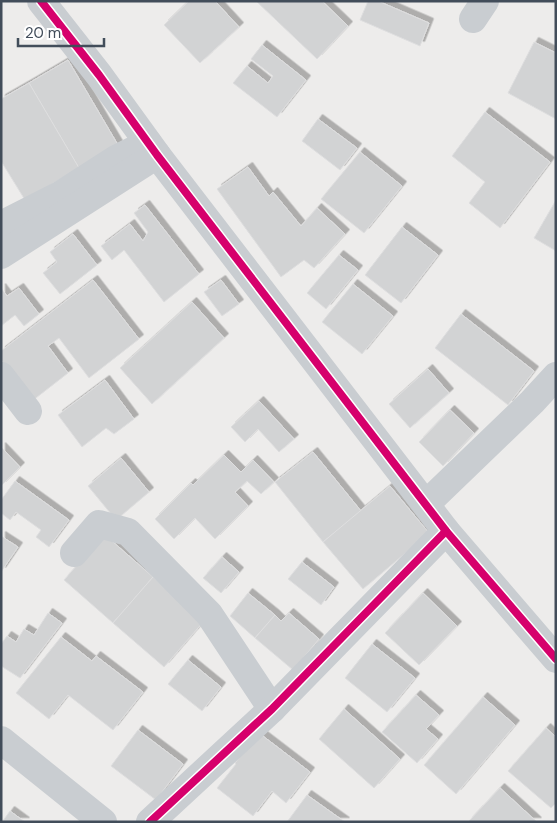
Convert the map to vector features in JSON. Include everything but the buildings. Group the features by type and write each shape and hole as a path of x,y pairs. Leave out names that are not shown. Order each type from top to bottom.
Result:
{"street":[{"path":"41,1 152,149 446,531 556,659"},
{"path":"1,225 60,194 116,158 152,149"},
{"path":"1,255 152,149"},
{"path":"1,376 28,410"},
{"path":"426,504 532,402 556,376"},
{"path":"74,553 99,524 128,532 209,614 272,709"},
{"path":"150,822 272,709 446,531"},
{"path":"1,740 103,822"}],"cycle path":[{"path":"41,1 446,531 556,659"},
{"path":"150,822 272,709 446,531"}]}
